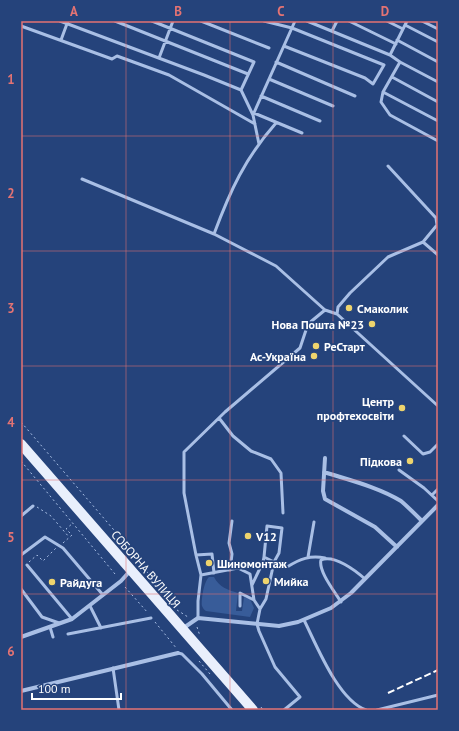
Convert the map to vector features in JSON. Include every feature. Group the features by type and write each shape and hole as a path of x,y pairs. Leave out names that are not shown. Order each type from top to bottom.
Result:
{"main road":[{"name":"СОБОРНА ВУЛИЦЯ","path":"21,444 253,710"}],"street":[{"path":"325,458 323,492 325,499 375,527 397,547"},
{"path":"324,472 387,494 401,502 422,521"},
{"path":"182,629 198,618 279,626 304,620 331,608 341,602 365,579 438,505"},
{"path":"21,637 72,619 121,581 130,570"},
{"path":"21,690 178,653"}],"lane":[{"path":"60,21 68,22 241,90 253,114 259,144"},
{"path":"115,21 248,74"},
{"path":"152,21 254,62 241,90"},
{"path":"159,58 173,21"},
{"path":"200,21 269,48"},
{"path":"264,21 292,28 384,65 373,84 365,78 284,46"},
{"path":"253,114 295,21"},
{"path":"308,21 314,22 390,55 438,82"},
{"path":"332,31 337,21"},
{"path":"349,21 438,62"},
{"path":"387,21 403,29"},
{"path":"422,21 438,29"},
{"path":"61,40 68,22"},
{"path":"390,55 406,23 438,42"},
{"path":"21,26 112,59 118,56 169,75 255,124"},
{"path":"276,62 355,96"},
{"path":"400,62 383,92 381,102 390,115 438,141"},
{"path":"392,77 438,102"},
{"path":"269,79 333,106"},
{"path":"383,92 438,121"},
{"path":"261,96 320,121"},
{"path":"253,114 302,133"},
{"path":"214,234 242,168 276,123"},
{"path":"338,314 338,307 350,292 388,257 423,242 437,225 437,216 388,166"},
{"path":"82,179 214,234 276,266 325,310 338,314 438,406"},
{"path":"423,242 438,255"},
{"path":"198,618 201,575 184,493 184,452 219,418 300,348 308,324 325,310"},
{"path":"219,418 233,436 251,451 270,458 281,473 283,513"},
{"path":"404,436 423,454 430,452 438,444"},
{"path":"399,470 438,501"},
{"path":"432,495 438,489"},
{"path":"21,516 33,506"},
{"path":"230,570 232,554 229,543 232,521"},
{"path":"308,557 314,522"},
{"path":"252,585 263,562 267,526 282,528 279,552 274,562 266,599 260,609 257,624 275,667 300,697 284,710"},
{"path":"21,555 45,537 63,548 103,595"},
{"path":"196,555 212,554 214,573"},
{"path":"264,557 274,562"},
{"path":"287,567 299,559 308,557 325,558 335,560 347,566 356,571 365,579"},
{"path":"325,558 321,560 320,563 329,584 341,602"},
{"path":"27,565 72,619"},
{"path":"201,575 238,568 250,574 254,600 260,609"},
{"path":"21,589 42,617 61,624"},
{"path":"240,606 240,593 254,600"},
{"path":"90,606 101,628"},
{"path":"68,634 151,618"},
{"path":"304,620 337,684 350,700 366,710"},
{"path":"50,628 52,637"},
{"path":"178,653 182,654 202,674 232,710"},
{"path":"113,668 119,710"},
{"path":"377,710 438,695"}],"path":[{"path":"21,422 132,550 163,594"},
{"path":"21,461 115,574"},
{"path":"33,506 35,505 52,516 69,537"},
{"path":"64,542 72,535 66,529 73,523"},
{"path":"27,565 37,555 42,561 59,546"},
{"path":"173,607 188,617"}],"shaded area":[{"path":"209,577 214,577 221,586 238,593 236,611 242,611 244,597 250,599 254,608 250,617 206,611 202,606 202,595 204,586"}],"railway":[{"path":"388,693 438,670"}],"place":[{"name":"Смаколик","path":"349,308"},
{"name":"Нова Пошта №23","path":"372,324"},
{"name":"РеСтарт","path":"316,346"},
{"name":"Ас-Україна","path":"314,356"},
{"name":"Центр профтехосвіти","path":"402,408"},
{"name":"Підкова","path":"410,461"},
{"name":"V12","path":"248,536"},
{"name":"Шиномонтаж","path":"209,563"},
{"name":"Мийка","path":"266,581"},
{"name":"Райдуга","path":"52,582"}]}
